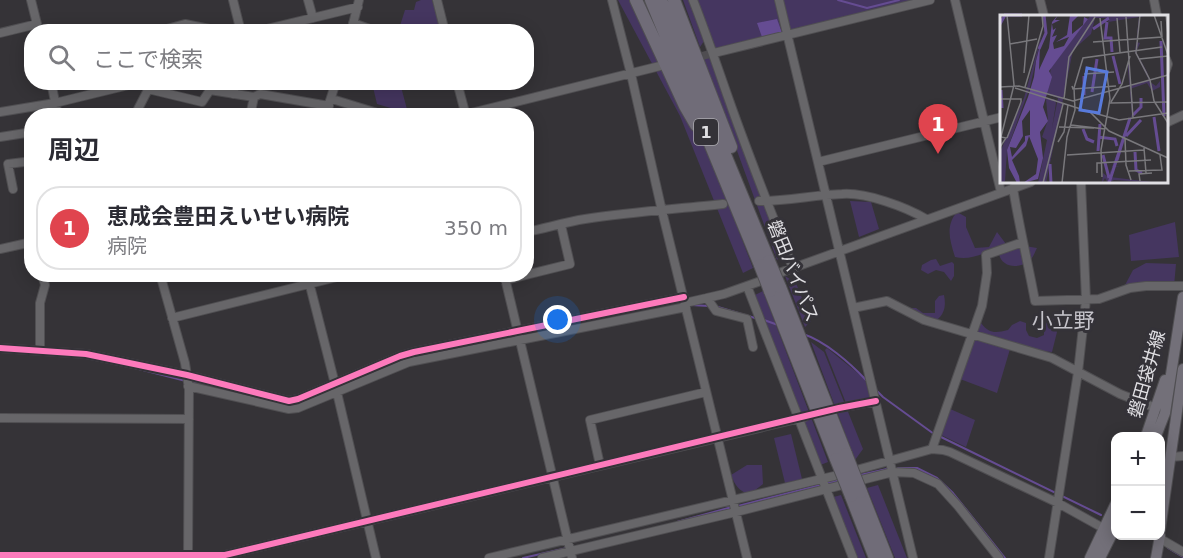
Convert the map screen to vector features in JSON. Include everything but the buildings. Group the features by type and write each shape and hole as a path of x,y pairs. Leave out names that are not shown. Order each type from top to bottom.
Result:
{"highway":[{"path":"636,0 685,106 721,170"},
{"name":"磐田バイパス","path":"651,0 721,170 775,289 856,494 887,558"},
{"name":"磐田バイパス","path":"661,0 746,202 764,263"},
{"path":"675,0 725,129 746,202"},
{"name":"磐田バイパス","path":"856,494 875,558"}],"main road":[{"name":"磐田袋井線","path":"1158,432 1165,413 1183,297"},
{"name":"磐田袋井線","path":"1147,432 1166,376 1179,320"},
{"path":"1165,487 1183,369"},
{"path":"1090,558 1111,513"},
{"path":"1100,558 1111,536"},
{"path":"1156,558 1159,540"}],"street":[{"path":"31,0 37,24"},
{"path":"233,0 239,24"},
{"path":"308,0 313,18"},
{"path":"437,0 443,24"},
{"path":"612,0 747,558"},
{"path":"693,0 714,53 763,201 793,268"},
{"path":"778,0 913,558"},
{"path":"714,53 930,0"},
{"path":"955,0 1001,192"},
{"path":"1040,0 1044,15"},
{"path":"1154,0 1157,15"},
{"path":"288,24 358,4"},
{"path":"353,24 358,4"},
{"path":"0,33 24,30"},
{"path":"492,108 660,66"},
{"path":"53,90 56,108"},
{"path":"24,108 121,90"},
{"path":"138,108 145,90"},
{"path":"163,90 202,102 210,90 254,97 260,94 330,102 354,108"},
{"path":"234,94 235,90"},
{"path":"328,108 334,90"},
{"path":"458,90 462,108"},
{"path":"252,108 254,97"},
{"path":"0,112 24,108"},
{"path":"1168,123 1183,116"},
{"path":"818,162 1000,117"},
{"path":"0,137 24,133"},
{"path":"13,189 8,164 24,162"},
{"path":"782,272 1028,183"},
{"path":"1049,558 1078,372 1086,300 1081,183"},
{"path":"1013,188 1035,301 1099,299 1130,288 1183,286"},
{"path":"763,201 844,193 912,210 926,219"},
{"path":"534,230 584,219 723,204"},
{"path":"534,271 570,264 561,225"},
{"path":"932,449 982,306 987,273 986,255 1023,242"},
{"path":"0,249 24,244"},
{"path":"40,351 40,303 44,282"},
{"path":"162,282 187,375 188,556"},
{"path":"172,318 318,282"},
{"path":"505,282 571,555"},
{"path":"188,386 289,409 298,408 400,356 707,298 758,282"},
{"path":"310,284 376,558"},
{"path":"747,286 802,418 826,490 853,558"},
{"path":"707,298 716,311 747,319 753,347"},
{"path":"853,308 887,301 924,320 1052,358 1120,394 1156,408"},
{"path":"0,348 86,354 187,375 289,401 336,388"},
{"path":"600,465 590,420 706,392"},
{"path":"839,408 876,401"},
{"path":"0,418 189,419"},
{"path":"0,555 225,555 802,418"},
{"path":"860,469 932,449 943,450 1058,503 1103,528"},
{"path":"1171,457 1183,456"},
{"path":"542,558 571,555 893,472 914,473 938,484 999,558"},
{"path":"489,558 834,476"},
{"path":"1165,538 1183,552"},
{"path":"256,548 258,558"}],"shaded area":[{"path":"432,0 439,24 401,24 405,10 414,10 416,2"},
{"path":"618,0 631,0 664,61 716,172 753,268 743,273 680,116"},
{"path":"683,0 691,0 706,38 700,47"},
{"path":"697,0 776,0 787,36 713,50"},
{"path":"780,0 930,0 790,35"},
{"path":"777,19 782,33 762,37 757,23"},
{"path":"713,57 786,250 777,260 703,58"},
{"path":"374,90 402,90 407,108 391,108 377,104"},
{"path":"850,201 871,202 879,229 859,237"},
{"path":"957,212 966,217 966,227 975,248 989,247 997,232 1006,244 968,258 955,257 950,239 950,228"},
{"path":"1175,222 1179,257 1131,261 1129,235"},
{"path":"1025,246 1037,248 1032,258 1025,264 1011,266 1001,259 999,254 1003,249"},
{"path":"936,259 940,266 952,262 954,264 954,276 951,281 944,272 936,270 928,274 921,270 922,265"},
{"path":"1146,263 1176,264 1174,286 1124,287 1133,270"},
{"path":"785,276 796,283 811,321 805,327"},
{"path":"763,291 828,462 818,466 751,297"},
{"path":"944,295 944,309 937,320 929,319 911,308 916,308 923,313 935,313 935,301 939,296"},
{"path":"1048,318 1053,318 1057,332 1052,352 975,332 977,324 981,323 990,331 996,332 1008,330 1020,321 1026,323 1029,336 1037,338 1044,335 1044,327"},
{"path":"975,339 1010,349 997,393 960,379"},
{"path":"811,342 824,352 863,449 855,460"},
{"path":"827,348 865,379 870,398 846,403 825,350"},
{"path":"948,408 975,420 966,447 939,434"},
{"path":"791,434 802,479 785,483 774,438"},
{"path":"747,465 762,465 763,484 749,495 738,487 731,475"},
{"path":"878,485 907,558 895,558 867,488"},
{"path":"841,495 866,558 853,558 830,498"}],"waterway":[{"path":"838,0 867,8 899,0"},
{"path":"691,305 709,306"},
{"path":"718,307 755,318"},
{"path":"394,363 412,357 629,314"},
{"path":"764,320 778,325"},
{"path":"803,334 837,353 866,380"},
{"path":"131,367 186,381"},
{"path":"339,387 383,368"},
{"path":"192,382 204,385"},
{"path":"876,390 934,434"},
{"path":"939,436 1101,515"},
{"path":"898,468 917,468 937,478 953,493 1005,558"},
{"path":"860,475 887,469"},
{"path":"738,506 840,480"},
{"path":"677,522 732,507"},
{"path":"523,558 567,548"},
{"path":"1168,548 1183,557"}],"tunnel":[{"path":"691,59 714,53"}],"cycle path":[{"path":"0,348 86,354 187,375 289,401 414,352 684,297"},
{"path":"0,555 225,555 876,401"}],"place":[{"name":"恵成会豊田えいせい病院","path":"938,154"}],"district":[{"name":"小立野","path":"1063,321"}]}
